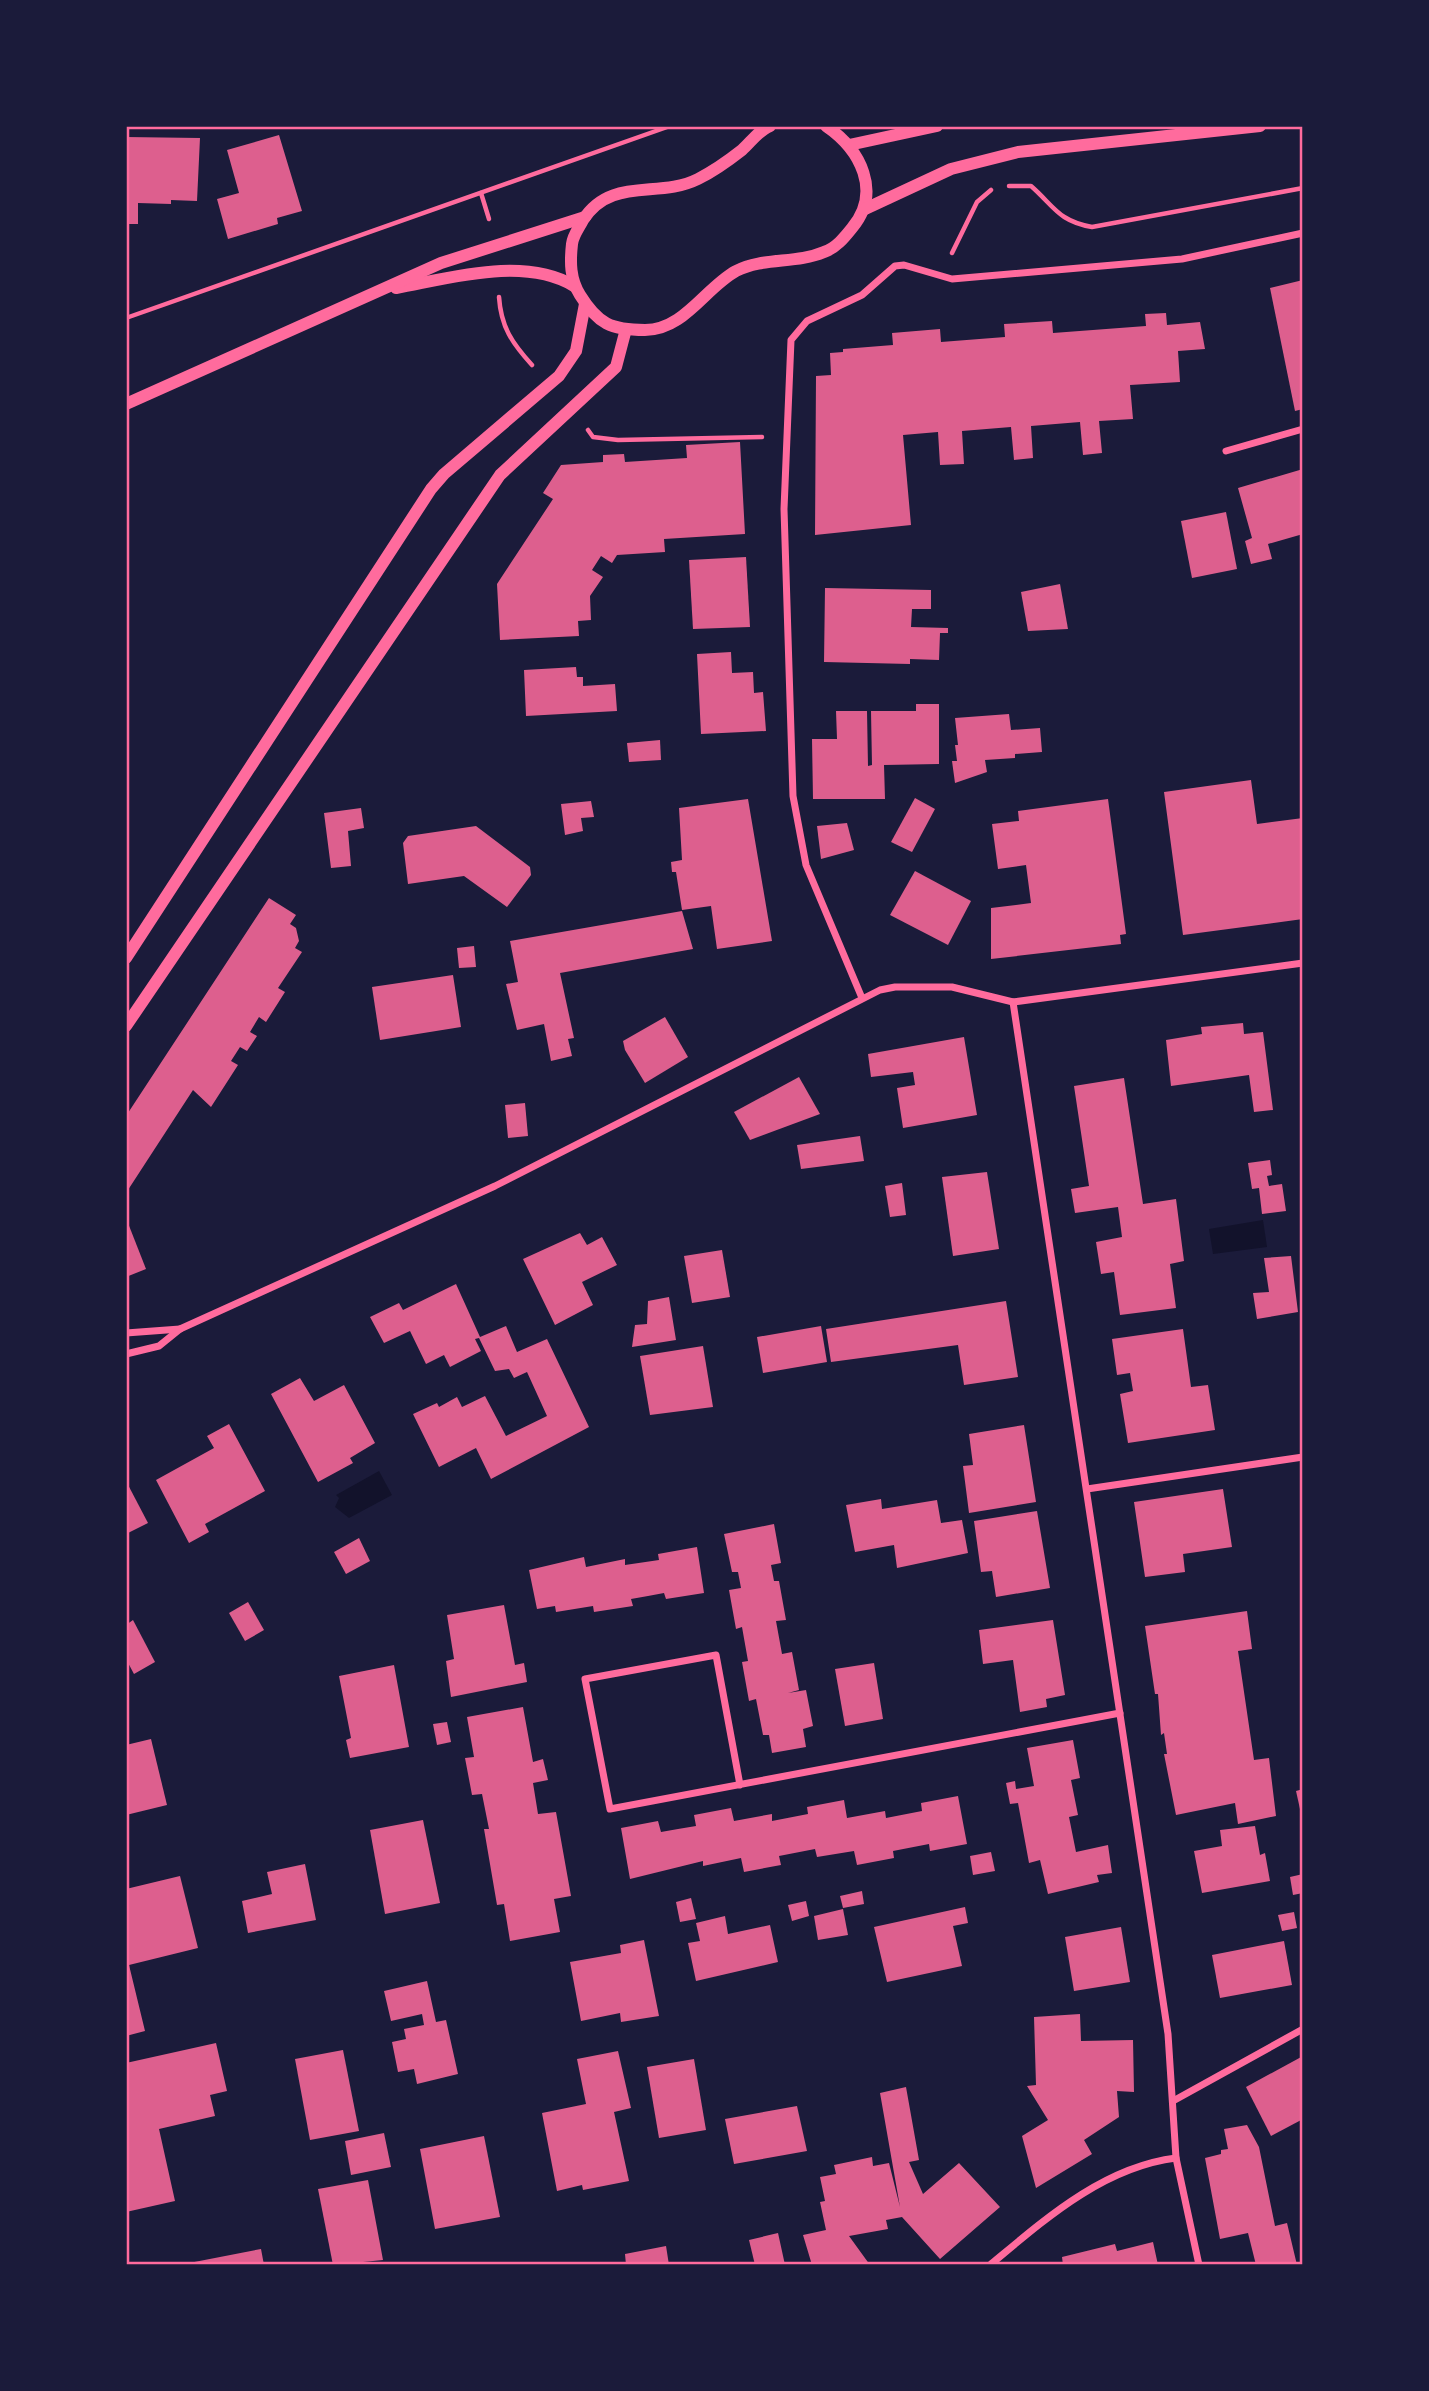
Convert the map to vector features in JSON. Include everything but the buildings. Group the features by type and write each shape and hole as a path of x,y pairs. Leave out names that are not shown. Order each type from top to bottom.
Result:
{"street":[{"path":"768,126 720,168 694,181 667,188 616,193 604,197 585,217 573,238 570,262 575,286 599,321 626,329 649,330 671,324 690,310 720,280 740,269 812,257 828,251 842,240 865,208 951,169 1018,152 1260,126"},
{"path":"826,126 849,145 866,179 865,208"},
{"path":"849,145 937,126"},
{"path":"126,404 441,263 585,217"},
{"path":"862,998 806,865 793,796 784,509 791,340 807,321 862,295 895,266 904,265 952,279 1182,259 1303,233"},
{"path":"375,292 467,275 497,273 543,274 575,286"},
{"path":"126,958 431,489 444,474 559,376 576,351 585,303"},
{"path":"126,1026 492,486 616,367 626,329"},
{"path":"1226,451 1303,429"},
{"path":"126,1354 159,1346 180,1329 495,1185 862,998 895,986 933,986 969,991 1013,1002 1303,963"},
{"path":"1013,1002 1168,2034 1176,2158 1199,2265"},
{"path":"126,1333 180,1329"},
{"path":"1087,1489 1303,1457"},
{"path":"740,1785 716,1655 585,1679 610,1809 740,1785 1120,1713"},
{"path":"1173,2101 1303,2029"},
{"path":"990,2265 1083,2194 1140,2165 1176,2158"}],"path":[{"path":"126,318 670,126"},
{"path":"1005,186 1031,186 1054,212 1078,225 1092,226 1303,188"},
{"path":"917,270 951,254 976,202 988,191 996,189"}],"shaded area":[{"path":"1263,1220 1267,1247 1213,1254 1209,1229"},
{"path":"379,1471 392,1495 349,1518 335,1507 339,1498 336,1495"}]}
